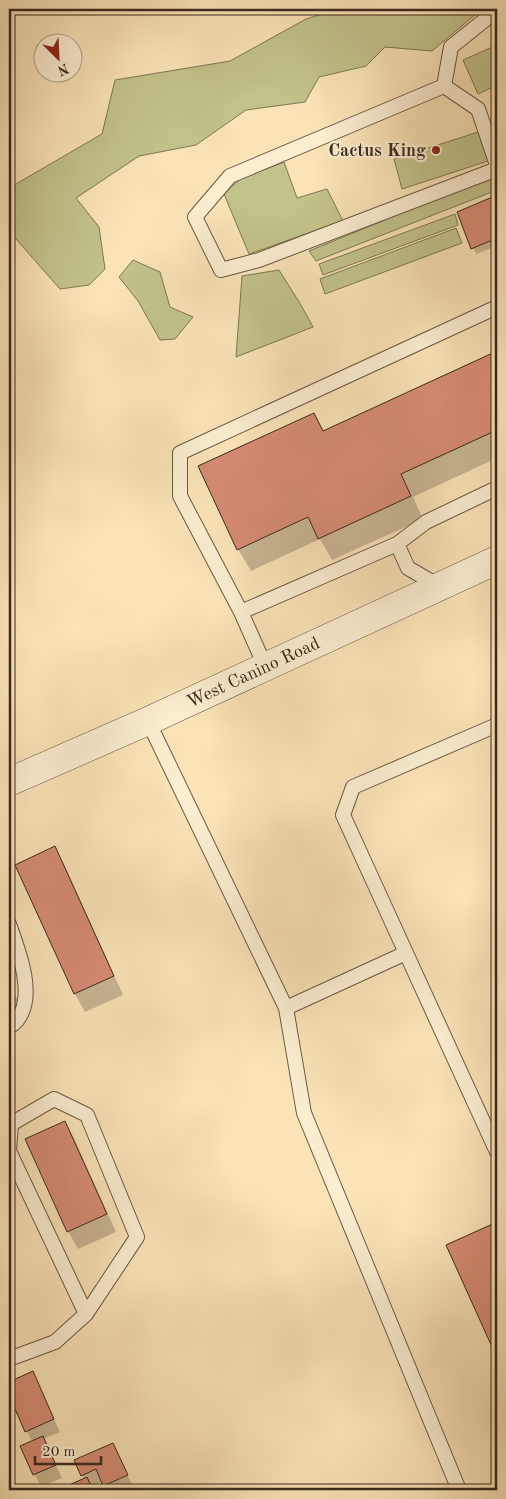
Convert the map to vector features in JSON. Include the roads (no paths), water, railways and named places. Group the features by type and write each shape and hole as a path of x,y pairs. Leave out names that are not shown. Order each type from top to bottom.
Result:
{"street":[{"name":"West Canino Road","path":"9,782 497,560"}],"lane":[{"path":"444,86 451,47 492,14 497,13"},
{"path":"444,86 478,109 497,167 258,260 221,270 195,217 230,176 444,86"},
{"path":"265,666 241,612 180,496 180,453 497,307"},
{"path":"241,612 397,544 426,522 497,488"},
{"path":"397,544 408,568 439,586"},
{"path":"148,720 286,1008 304,1113 459,1490"},
{"path":"497,725 353,787 343,815 497,1152"},
{"path":"9,924 22,960 27,999 18,1020 9,1027"},
{"path":"286,1008 406,953"},
{"path":"9,1359 55,1342 86,1314 137,1237 87,1115 54,1099 11,1124 9,1151 86,1314"}],"place":[{"name":"Cactus King","path":"436,150"}]}
